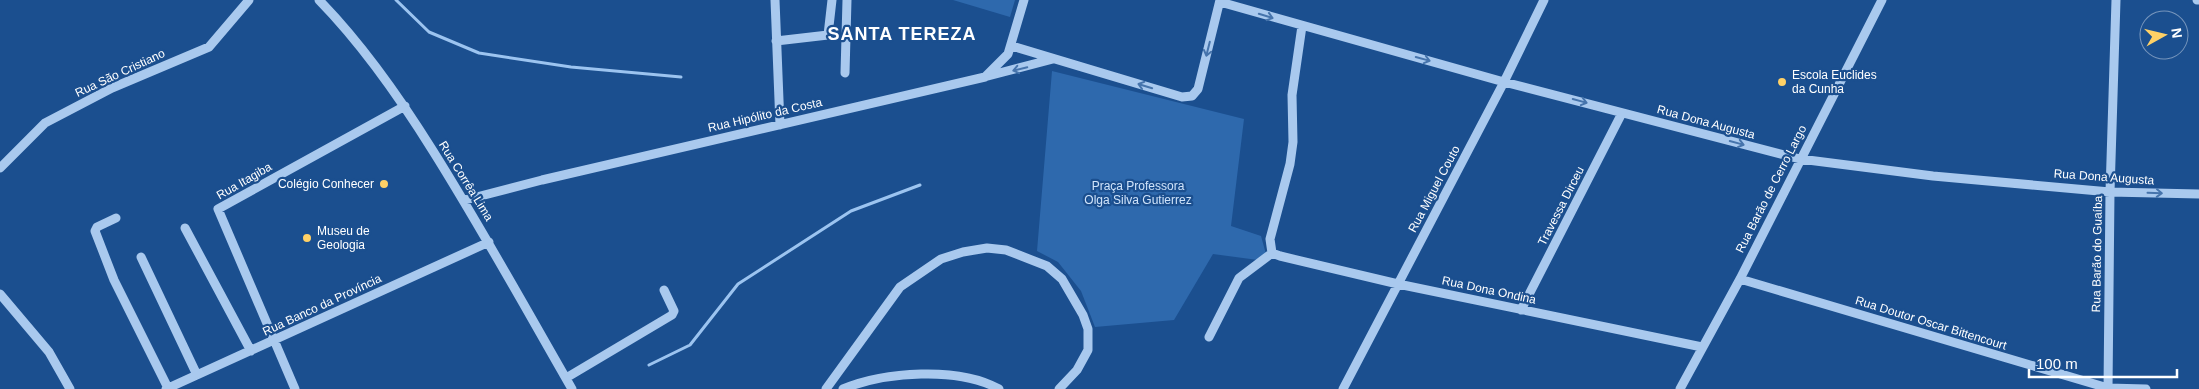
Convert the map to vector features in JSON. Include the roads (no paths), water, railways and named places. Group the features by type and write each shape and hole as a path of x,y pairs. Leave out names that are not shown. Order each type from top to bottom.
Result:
{"street":[{"name":"Rua São Cristiano","path":"0,168 45,123 112,88 209,46 249,0"},
{"name":"Rua Corrêa Lima","path":"320,0 336,17 405,106 465,200 572,389"},
{"path":"775,0 780,125"},
{"path":"776,40 828,35 832,0"},
{"path":"845,73 847,0"},
{"name":"Rua Hipólito da Costa","path":"465,200 985,77 1002,62 1012,46 1024,0"},
{"name":"Rua Miguel Couto","path":"1343,389 1504,82 1544,0"},
{"name":"Rua Barão de Cerro Largo","path":"1680,389 1740,279 1882,0"},
{"name":"Rua Barão do Guaíba","path":"2108,389 2110,192 2116,0"},
{"path":"1012,46 1182,98 1192,96 1198,89 1220,1"},
{"name":"Rua Dona Augusta","path":"1220,1 1302,26 1504,82 1800,159 1934,176 2110,192 2199,194"},
{"path":"1208,337 1240,278 1272,253 1270,239 1294,142 1292,95 1302,26"},
{"path":"985,77 1053,59"},
{"name":"Rua Itagiba","path":"274,340 218,208 405,106"},
{"name":"Travessa Dirceu","path":"1521,310 1622,113"},
{"path":"116,218 95,231 114,280 167,389"},
{"path":"185,228 251,351"},
{"name":"Rua Banco da Província","path":"167,389 488,242"},
{"path":"826,389 900,287 941,259 987,248 1006,250 1047,266 1062,279 1083,315 1088,330 1088,350 1077,370 1059,389"},
{"name":"Rua Dona Ondina","path":"1272,253 1398,284 1702,347"},
{"path":"140,257 198,375"},
{"name":"Rua Doutor Oscar Bittencourt","path":"1740,279 2108,389 2146,389"},
{"path":"566,378 672,315 674,311 664,290"},
{"path":"0,294 49,352 70,389"},
{"path":"274,340 295,389"},
{"path":"843,389 867,380 893,376 932,374 990,384 999,389"}],"waterway":[{"path":"396,0 429,32 479,53 571,67 681,77"},
{"path":"649,365 690,345 738,284 851,211 920,185"}],"place":[{"name":"Escola Euclides da Cunha","path":"1782,82"},
{"name":"Colégio Conhecer","path":"384,184"},
{"name":"Museu de Geologia","path":"307,238"}],"district":[{"name":"SANTA TEREZA","path":"902,34"}],"park label":[{"name":"Praça Professora Olga Silva Gutierrez","path":"1138,193"}]}
